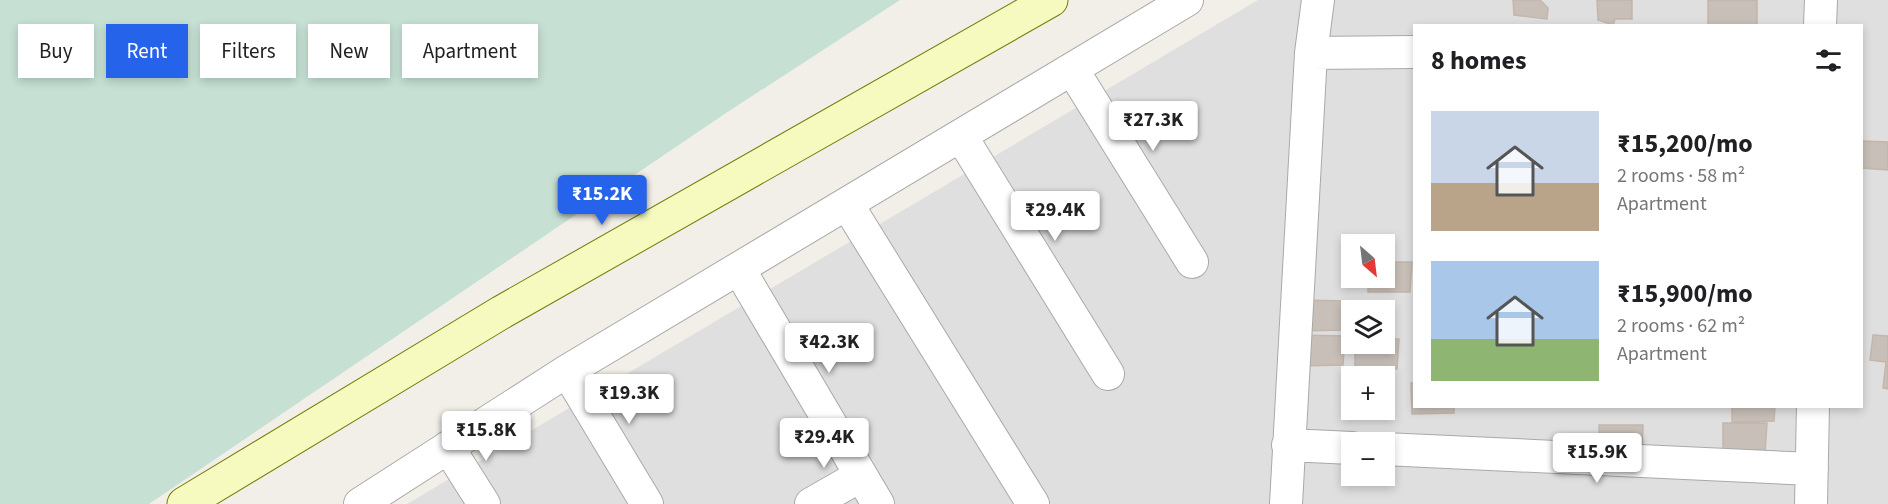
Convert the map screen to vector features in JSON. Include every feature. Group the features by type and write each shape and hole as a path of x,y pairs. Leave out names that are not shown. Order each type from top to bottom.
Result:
{"main road":[{"path":"184,504 502,312 1051,0"}],"street":[{"path":"360,504 567,371 1187,0"},
{"path":"1286,504 1311,53 1318,0"},
{"path":"1820,24 1821,0"},
{"path":"1311,53 1413,52"},
{"path":"1072,69 1192,262"},
{"path":"961,136 1108,374"},
{"path":"847,204 1033,504"},
{"path":"739,269 878,504"},
{"path":"567,371 647,504"},
{"path":"1811,504 1813,408"},
{"path":"1288,445 1341,447"},
{"path":"448,447 484,504"},
{"path":"1395,450 1812,469"},
{"path":"811,504 861,476"}],"shaded area":[{"path":"1258,0 1888,0 1888,504 407,504"}],"green space":[{"path":"0,0 900,0 723,115 149,504 0,504"}],"building":[{"path":"1513,0 1540,0 1548,8 1547,19 1514,15"},
{"path":"1597,0 1632,0 1632,19 1615,19 1613,24 1598,20"},
{"path":"1708,0 1757,0 1757,24 1708,24"},
{"path":"1863,141 1888,142 1888,170 1863,168"},
{"path":"1395,262 1412,262 1410,292 1368,292 1368,288 1395,288"},
{"path":"1303,300 1341,301 1341,330 1303,331"},
{"path":"1301,335 1341,336 1343,365 1301,366"},
{"path":"1873,335 1888,336 1888,389 1883,388 1886,362 1870,360"},
{"path":"1395,339 1399,339 1397,369 1395,366 1355,366 1355,354 1395,354"},
{"path":"1411,383 1413,383 1413,408 1454,408 1454,413 1412,414"},
{"path":"1732,408 1775,408 1774,421 1732,422"},
{"path":"1723,423 1767,423 1765,453 1723,453"},
{"path":"1599,425 1643,425 1642,455 1600,455"}]}
